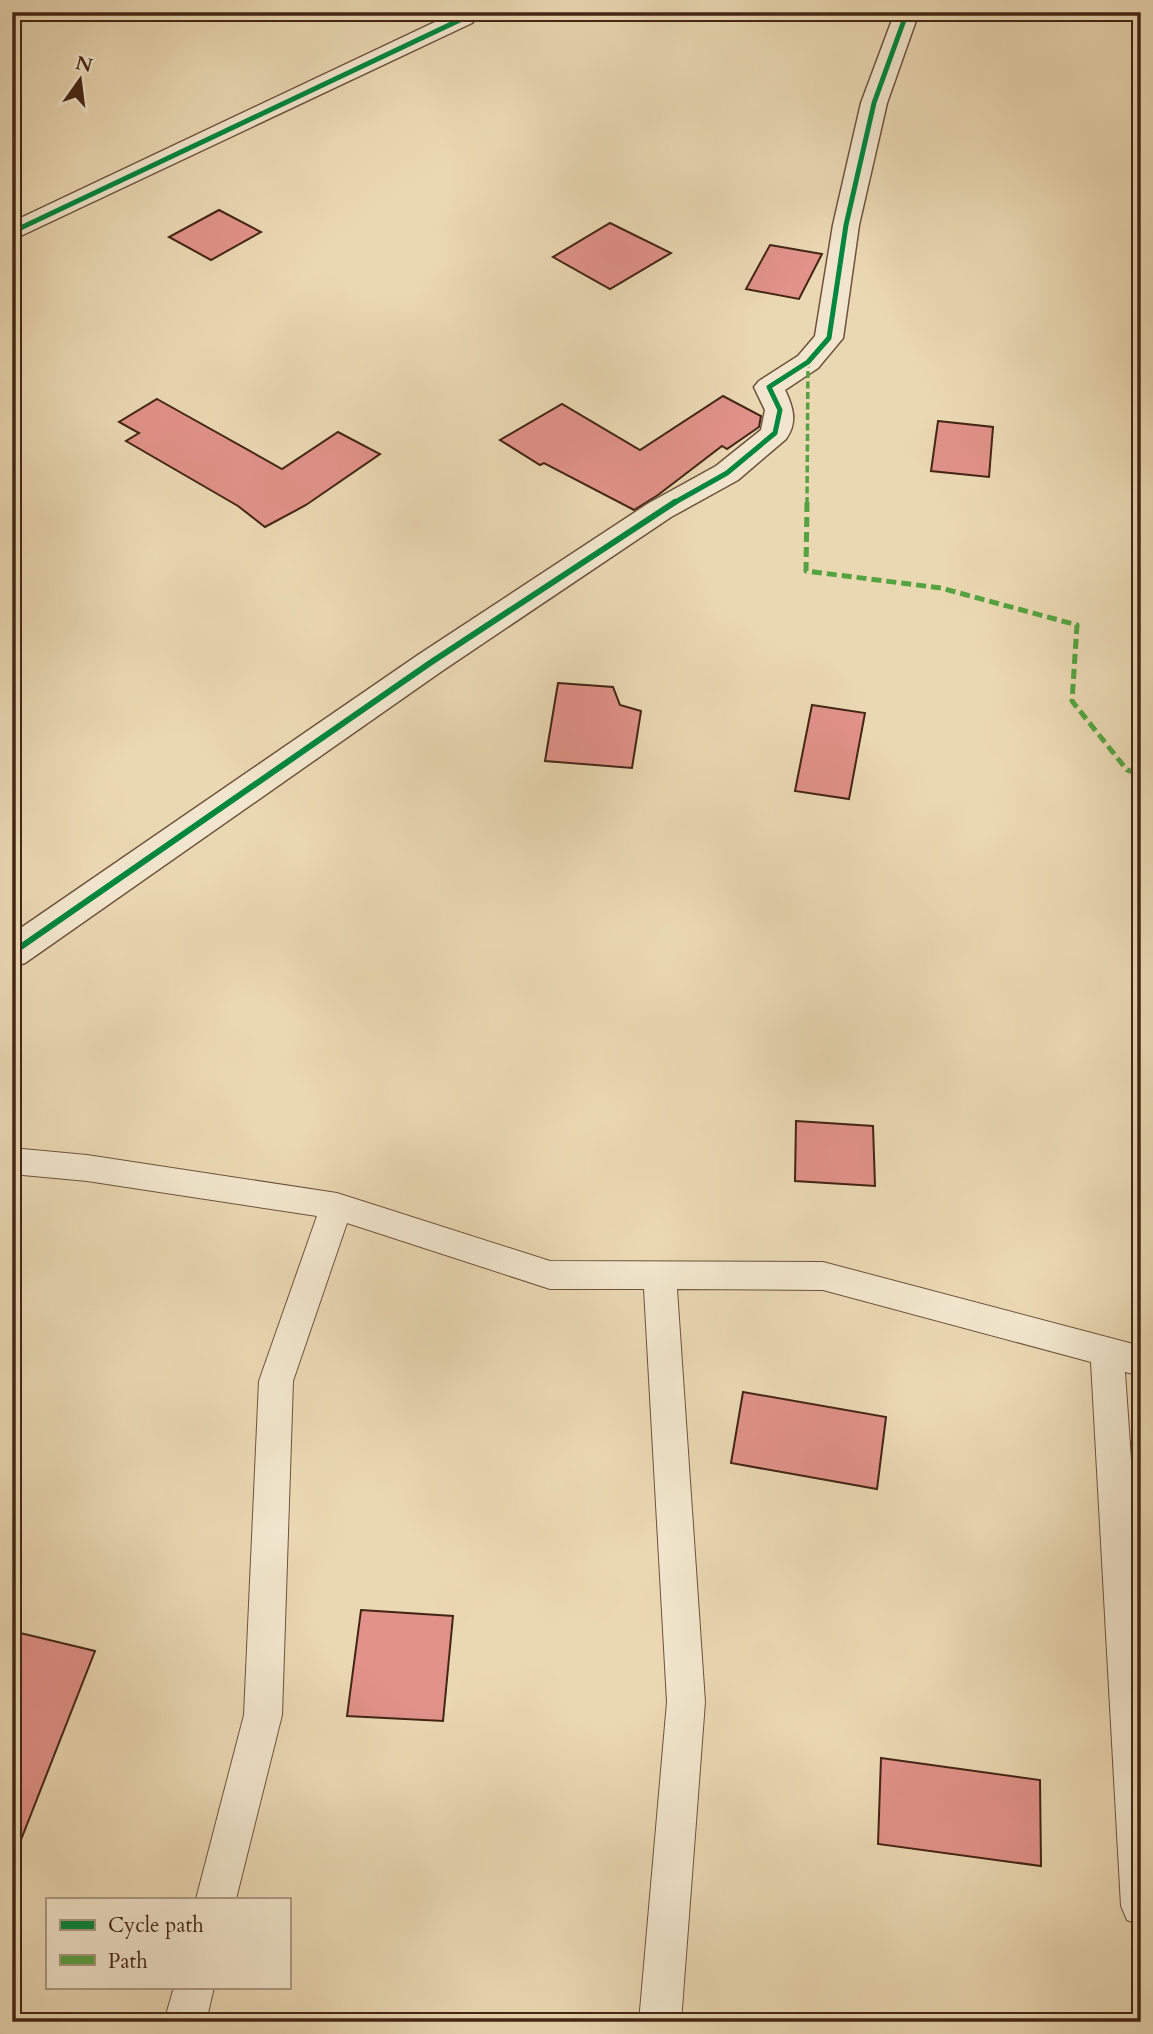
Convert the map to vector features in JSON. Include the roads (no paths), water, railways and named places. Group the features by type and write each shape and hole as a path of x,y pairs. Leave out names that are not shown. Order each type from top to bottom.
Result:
{"street":[{"path":"12,232 464,18 468,12"},
{"path":"12,953 430,663 660,510 727,473 775,433 780,410 769,387 808,362 829,338 846,225 874,103 907,12"}],"lane":[{"path":"12,1161 87,1168 337,1206 550,1275 823,1276 1124,1357 1141,1906"},
{"path":"216,1898 263,1716 276,1381 337,1206"},
{"path":"660,1276 686,1702 660,2022"},
{"path":"185,2022 194,1988"}]}
